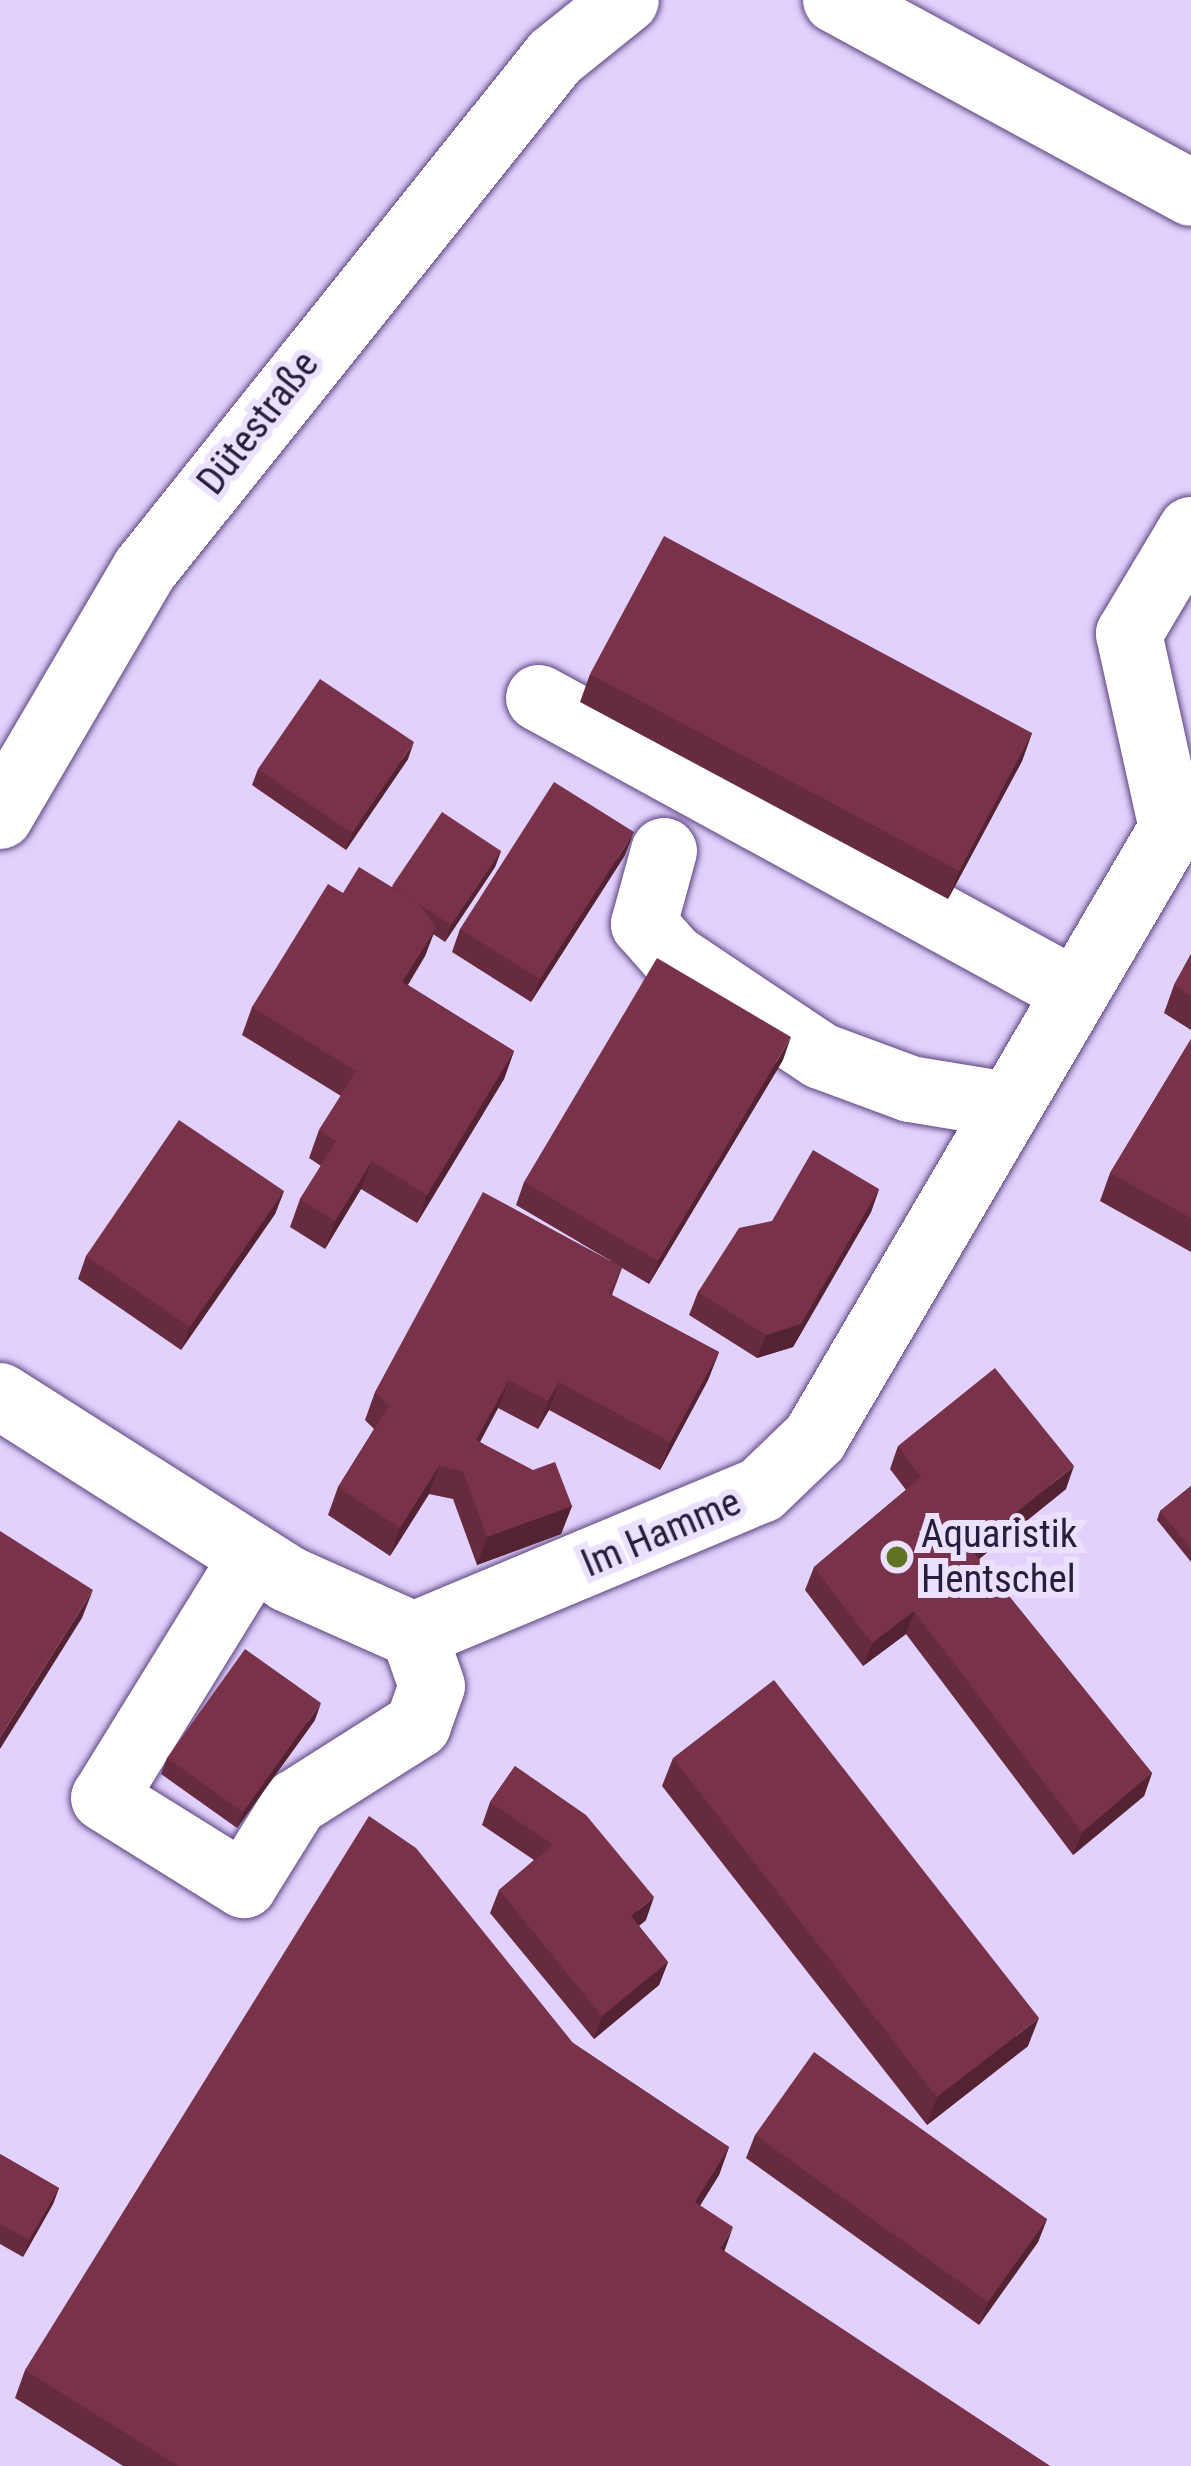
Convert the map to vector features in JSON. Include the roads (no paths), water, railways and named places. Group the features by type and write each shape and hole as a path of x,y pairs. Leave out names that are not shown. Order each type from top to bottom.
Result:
{"street":[{"path":"836,0 1191,194"},
{"name":"Dütestraße","path":"0,816 145,569 555,57 617,2"},
{"name":"Im Hamme","path":"414,1635 761,1490 815,1438 1182,812 1129,634 1191,530"},
{"path":"539,698 1074,991"},
{"path":"664,851 644,924 674,957 821,1056 910,1089 1007,1105"},
{"path":"0,1396 253,1557 414,1635 432,1686 418,1725 295,1803 244,1885 104,1798 253,1557"}],"place":[{"name":"Aquaristik Hentschel","path":"897,1557"}]}
